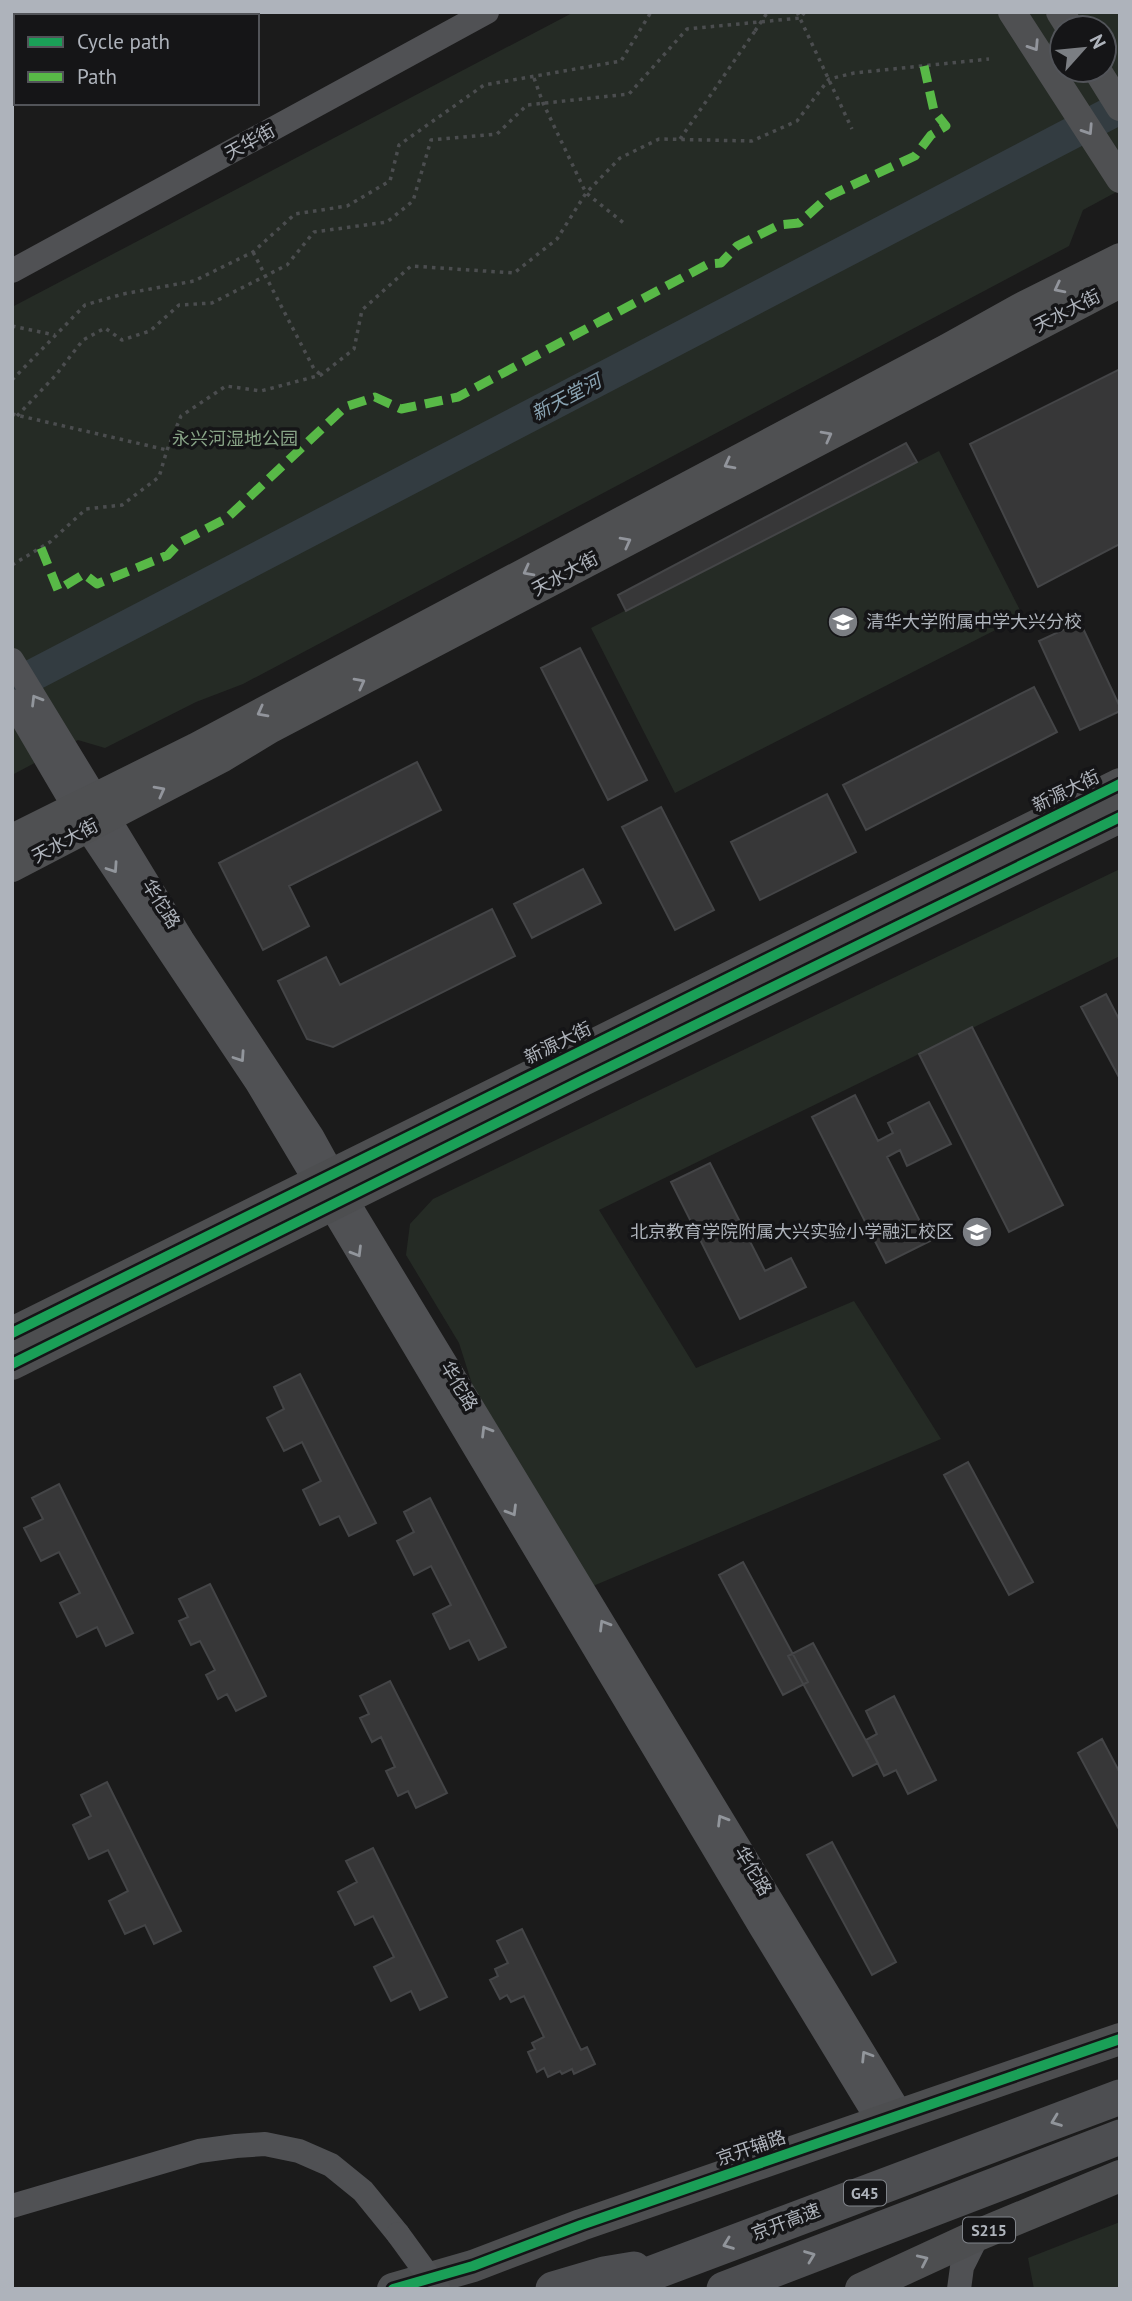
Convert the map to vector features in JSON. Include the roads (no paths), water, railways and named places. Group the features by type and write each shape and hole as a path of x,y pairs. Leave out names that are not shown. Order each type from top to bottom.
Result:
{"highway":[{"name":"京开高速","path":"610,2289 1120,2097"},
{"name":"G45","path":"724,2289 1120,2137"},
{"path":"553,2289 604,2274 685,2260"}],"main road":[{"path":"1012,12 1120,179"},
{"path":"1106,84 1120,107"},
{"name":"天水大街","path":"12,868 91,813 195,747 948,348 1020,307 1120,257"},
{"name":"天水大街","path":"12,838 91,813 223,758 320,704 1120,284"},
{"name":"新源大街","path":"12,1364 331,1190 1120,785"},
{"name":"新源大街","path":"12,1333 331,1190 1120,817"},
{"name":"京开辅路","path":"393,2289 473,2266 581,2225 1120,2039"},
{"name":"S215","path":"861,2289 978,2235 1120,2176"}],"street":[{"name":"天华街","path":"12,271 487,12"},
{"name":"华佗路","path":"12,660 49,743 91,813 182,939 312,1136 331,1190 761,1928 890,2118"},
{"name":"华佗路","path":"12,701 49,743"},
{"path":"12,2206 199,2151 265,2144 299,2151 331,2165 362,2190 438,2289"},
{"path":"959,2289 962,2267 978,2235"},
{"path":"861,2289 891,2284 904,2289"}],"waterway":[{"name":"新天堂河","path":"12,686 1120,108"}],"place":[{"name":"清华大学附属中学大兴分校","path":"843,622"},
{"name":"北京教育学院附属大兴实验小学融汇校区","path":"977,1232"}],"park label":[{"name":"永兴河湿地公园","path":"235,439"}]}
